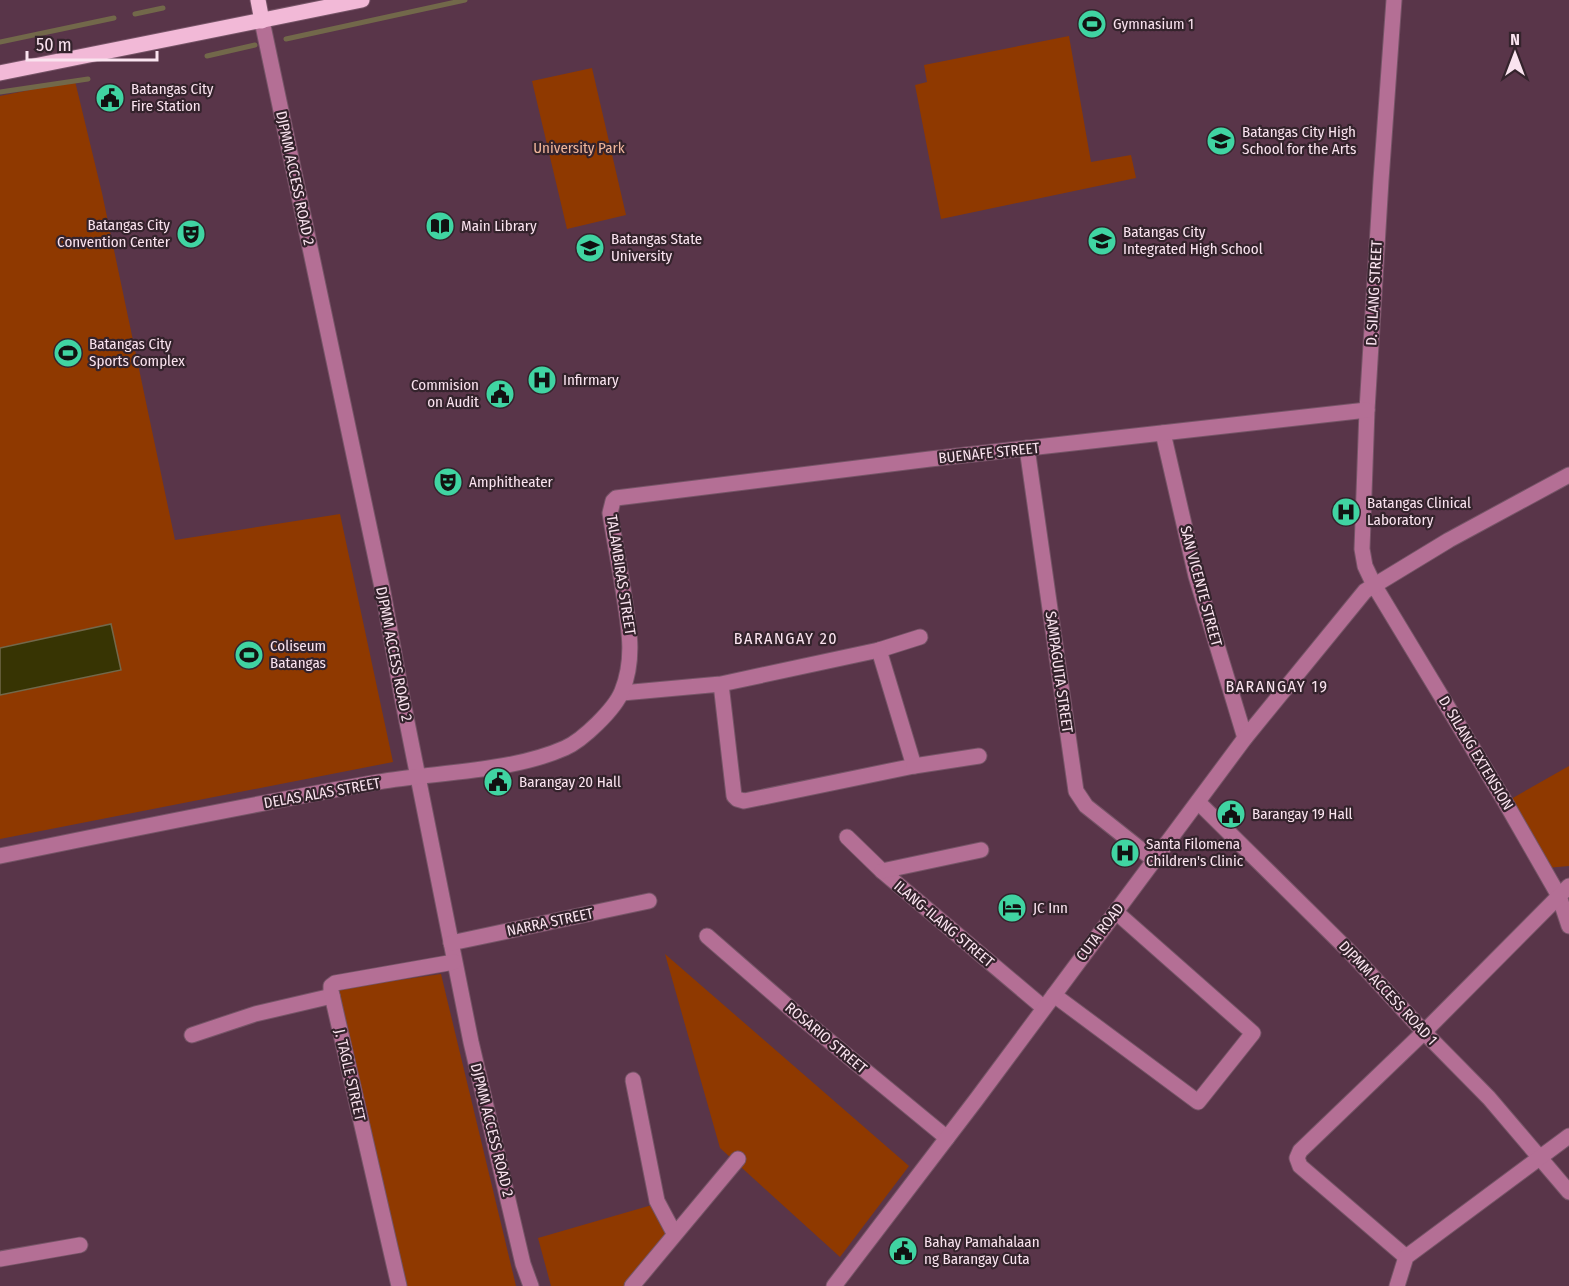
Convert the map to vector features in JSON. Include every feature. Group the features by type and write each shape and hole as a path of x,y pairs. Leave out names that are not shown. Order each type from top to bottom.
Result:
{"main road":[{"path":"258,0 262,21"},
{"path":"0,73 362,0"}],"street":[{"name":"D. SILANG STREET","path":"1374,585 1365,566 1362,549 1380,180 1394,0"},
{"name":"DJPMM ACCESS ROAD 2","path":"262,21 383,592 471,1042 523,1264 531,1286"},
{"name":"BUENAFE STREET","path":"613,501 616,498 644,494 1367,410"},
{"name":"SAN VICENTE STREET","path":"1163,433 1196,576 1245,738"},
{"name":"SAMPAGUITA STREET","path":"1028,448 1076,791 1086,806 1154,860"},
{"name":"CUTA ROAD","path":"834,1286 1245,738 1365,591 1449,540 1569,475"},
{"name":"TALAMBIRAS STREET","path":"613,501 610,513 631,638 629,667 622,693"},
{"name":"D. SILANG EXTENSION","path":"1374,585 1498,790 1564,891 1569,926"},
{"path":"622,693 721,684 879,650 920,638"},
{"path":"879,650 914,766"},
{"path":"721,684 734,796 737,800 744,801 914,766 979,756"},
{"name":"DELAS ALAS STREET","path":"0,856 235,808 417,775 460,772 526,760 565,748 576,742 598,723 622,693"},
{"name":"DJPMM ACCESS ROAD 1","path":"1198,802 1350,952 1489,1098 1569,1192"},
{"name":"ILANG-ILANG STREET","path":"847,837 882,871 1044,1008"},
{"path":"882,871 981,850"},
{"path":"1406,1257 1300,1166 1297,1158 1300,1151 1424,1032 1564,891"},
{"name":"NARRA STREET","path":"451,943 649,902"},
{"path":"1054,995 1198,1102 1253,1033 1116,912"},
{"name":"ROSARIO STREET","path":"707,936 799,1016 947,1138"},
{"path":"192,1035 255,1014 332,996 332,986 335,983 454,962"},
{"name":"J. TAGLE STREET","path":"332,996 399,1286"},
{"path":"633,1080 657,1201 674,1233"},
{"path":"1397,1286 1406,1257 1569,1136"},
{"path":"632,1286 738,1159"},
{"path":"0,1259 80,1245"}],"green space":[{"path":"1069,36 1091,162 1131,155 1136,178 941,219 915,85 927,82 924,65"},
{"name":"University Park","path":"592,68 626,215 567,229 532,81"},
{"name":"Batangas City Sports Complex","path":"75,81 102,193 175,540 340,514 393,762 0,839 0,96"},
{"path":"1569,766 1569,866 1547,868 1511,799"},
{"path":"665,954 909,1166 840,1257 720,1148"},
{"path":"441,974 516,1286 406,1286 338,989"},
{"path":"652,1205 669,1235 627,1286 551,1286 538,1238"}],"shaded area":[{"path":"111,624 121,670 0,695 0,648"}],"waterway":[{"path":"286,39 465,0"},
{"path":"135,14 163,8"},
{"path":"0,42 114,18"},
{"path":"207,56 255,45"},
{"path":"0,92 88,79"}],"place":[{"name":"Gymnasium 1","path":"1092,24"},
{"name":"Batangas City Fire Station","path":"110,98"},
{"name":"Batangas City High School for the Arts","path":"1221,141"},
{"name":"Main Library","path":"440,226"},
{"name":"Batangas City Convention Center","path":"191,234"},
{"name":"Batangas City Integrated High School","path":"1102,241"},
{"name":"Batangas State University","path":"590,248"},
{"name":"Batangas City Sports Complex","path":"68,353"},
{"name":"Infirmary","path":"542,380"},
{"name":"Commision on Audit","path":"500,394"},
{"name":"Amphitheater","path":"448,482"},
{"name":"Batangas Clinical Laboratory","path":"1346,512"},
{"name":"Coliseum Batangas","path":"249,655"},
{"name":"Barangay 20 Hall","path":"498,782"},
{"name":"Barangay 19 Hall","path":"1231,814"},
{"name":"Santa Filomena Children's Clinic","path":"1125,853"},
{"name":"JC Inn","path":"1012,908"},
{"name":"Bahay Pamahalaan ng Barangay Cuta","path":"903,1251"}],"district":[{"name":"BARANGAY 20","path":"786,638"},
{"name":"BARANGAY 19","path":"1277,686"}]}
